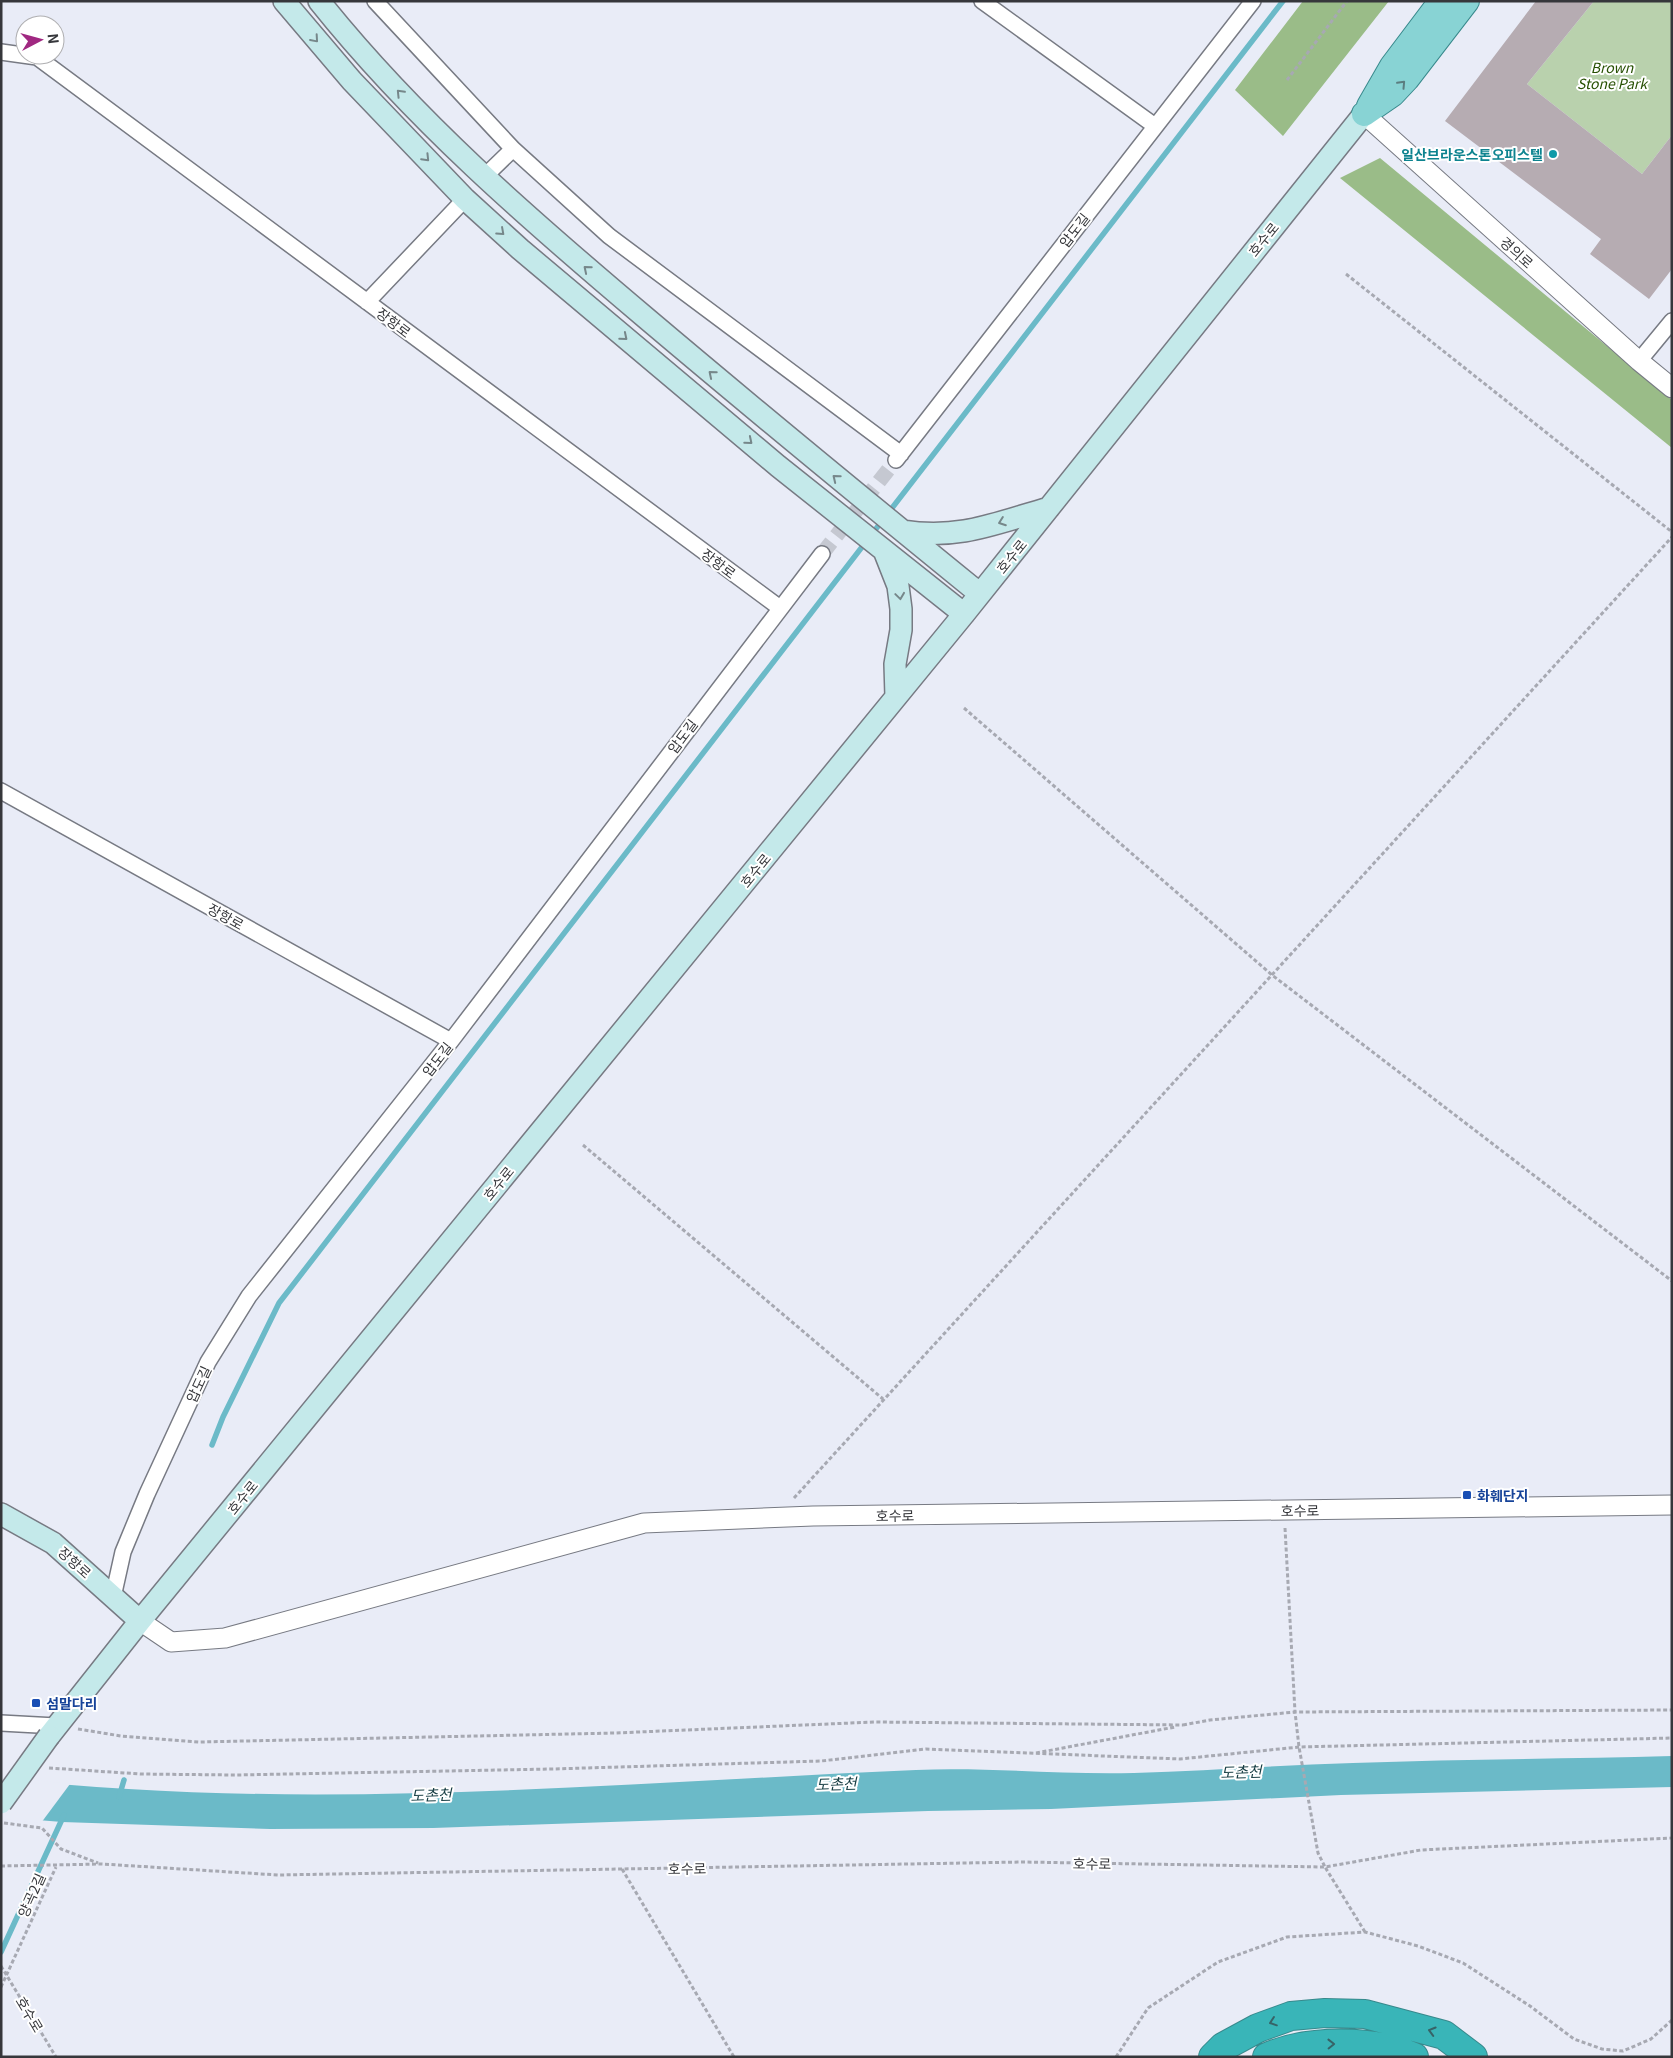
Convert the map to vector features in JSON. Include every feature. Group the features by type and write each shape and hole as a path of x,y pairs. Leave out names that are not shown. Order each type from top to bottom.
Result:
{"highway":[{"path":"1213,2057 1223,2047 1258,2028 1291,2016 1325,2013 1365,2014 1444,2034 1473,2057"},
{"path":"1267,2057 1300,2047 1331,2044 1366,2046 1403,2052 1414,2057"}],"main road":[{"path":"284,1 352,81 465,199 618,332 858,530 964,614"},
{"path":"319,1 397,91 483,178 572,256 980,594"},
{"name":"호수로","path":"1,1803 53,1731 140,1622 964,614 1364,114 1392,66 1441,1"},
{"name":"호수로","path":"1364,114 1393,94 1407,79 1467,1"},
{"path":"898,527 924,534 964,533 987,528 1048,508"},
{"path":"881,548 898,586 901,609 901,630 895,664 896,697"},
{"name":"장항로","path":"1,1514 53,1543 140,1622"}],"street":[{"path":"375,1 422,54 514,149 483,178"},
{"path":"982,1 1155,126"},
{"name":"압도길","path":"514,149 609,236 898,457 1155,126 1192,82 1253,1"},
{"name":"장항로","path":"1,52 37,57 780,608"},
{"name":"경의로","path":"1364,114 1639,361 1672,388"},
{"path":"367,302 465,199"},
{"path":"1639,361 1672,321"},
{"name":"압도길","path":"113,1597 122,1552 208,1362 249,1296 451,1041 822,554"},
{"name":"장항로","path":"1,791 451,1041"},
{"name":"호수로","path":"140,1622 171,1642 225,1638 644,1523 777,1517 1672,1505"},
{"path":"1,1723 53,1731"}],"path":[{"path":"1287,80 1347,1"},
{"path":"1346,274 1672,532"},
{"path":"777,1517 1672,538"},
{"path":"964,708 1272,975 1672,1282"},
{"path":"583,1145 883,1399"},
{"path":"1284,1510 1295,1712 1318,1853 1365,1932"},
{"path":"1029,1754 1210,1720 1295,1712 1672,1710"},
{"path":"53,1731 198,1742 615,1733 875,1722 1183,1725"},
{"path":"47,1768 140,1774 235,1775 542,1770 821,1761 926,1749 1180,1758 1300,1749 1672,1738"},
{"path":"1,1823 42,1828 61,1849 102,1864"},
{"name":"호수로","path":"1,1866 102,1864 278,1874 1022,1862 1325,1867 1421,1850 1672,1838"},
{"name":"양곡2길","path":"1,1987 56,1866"},
{"path":"622,1869 734,2057"},
{"path":"1116,2057 1148,2008 1218,1962 1287,1938 1365,1932 1418,1946 1463,1963 1530,2006 1574,2039 1602,2049 1623,2051 1651,2039 1672,2020"},
{"name":"호수로","path":"1,1966 56,2057"}],"green space":[{"path":"1303,1 1389,1 1283,136 1235,90"},
{"name":"Brown Stone Park","path":"1594,1 1672,1 1672,135 1642,174 1527,84"},
{"path":"1380,158 1672,400 1672,448 1340,178"}],"water":[{"name":"도촌천","path":"1672,1756 1672,1787 1341,1795 1051,1809 928,1811 433,1828 270,1829 62,1822 1,1817 1,1778 115,1788 229,1793 344,1794 459,1792 943,1769 1134,1773 1326,1764"}],"pier":[{"path":"1,1776 70,1784 41,1823 1,1819"}],"building":[{"name":"일산브라운스톤오피스텔","path":"1536,1 1594,1 1527,84 1642,174 1672,135 1672,269 1649,299 1590,254 1601,239 1445,121"}],"waterway":[{"path":"212,1445 223,1417 279,1303 1283,1"},
{"path":"119,1797 124,1780"},
{"path":"1,1952 64,1815"}],"tunnel":[{"path":"822,554 896,460"}],"place":[{"name":"일산브라운스톤오피스텔","path":"1553,154"},
{"name":"화훼단지","path":"1467,1495"},
{"name":"섬말다리","path":"36,1703"}]}
